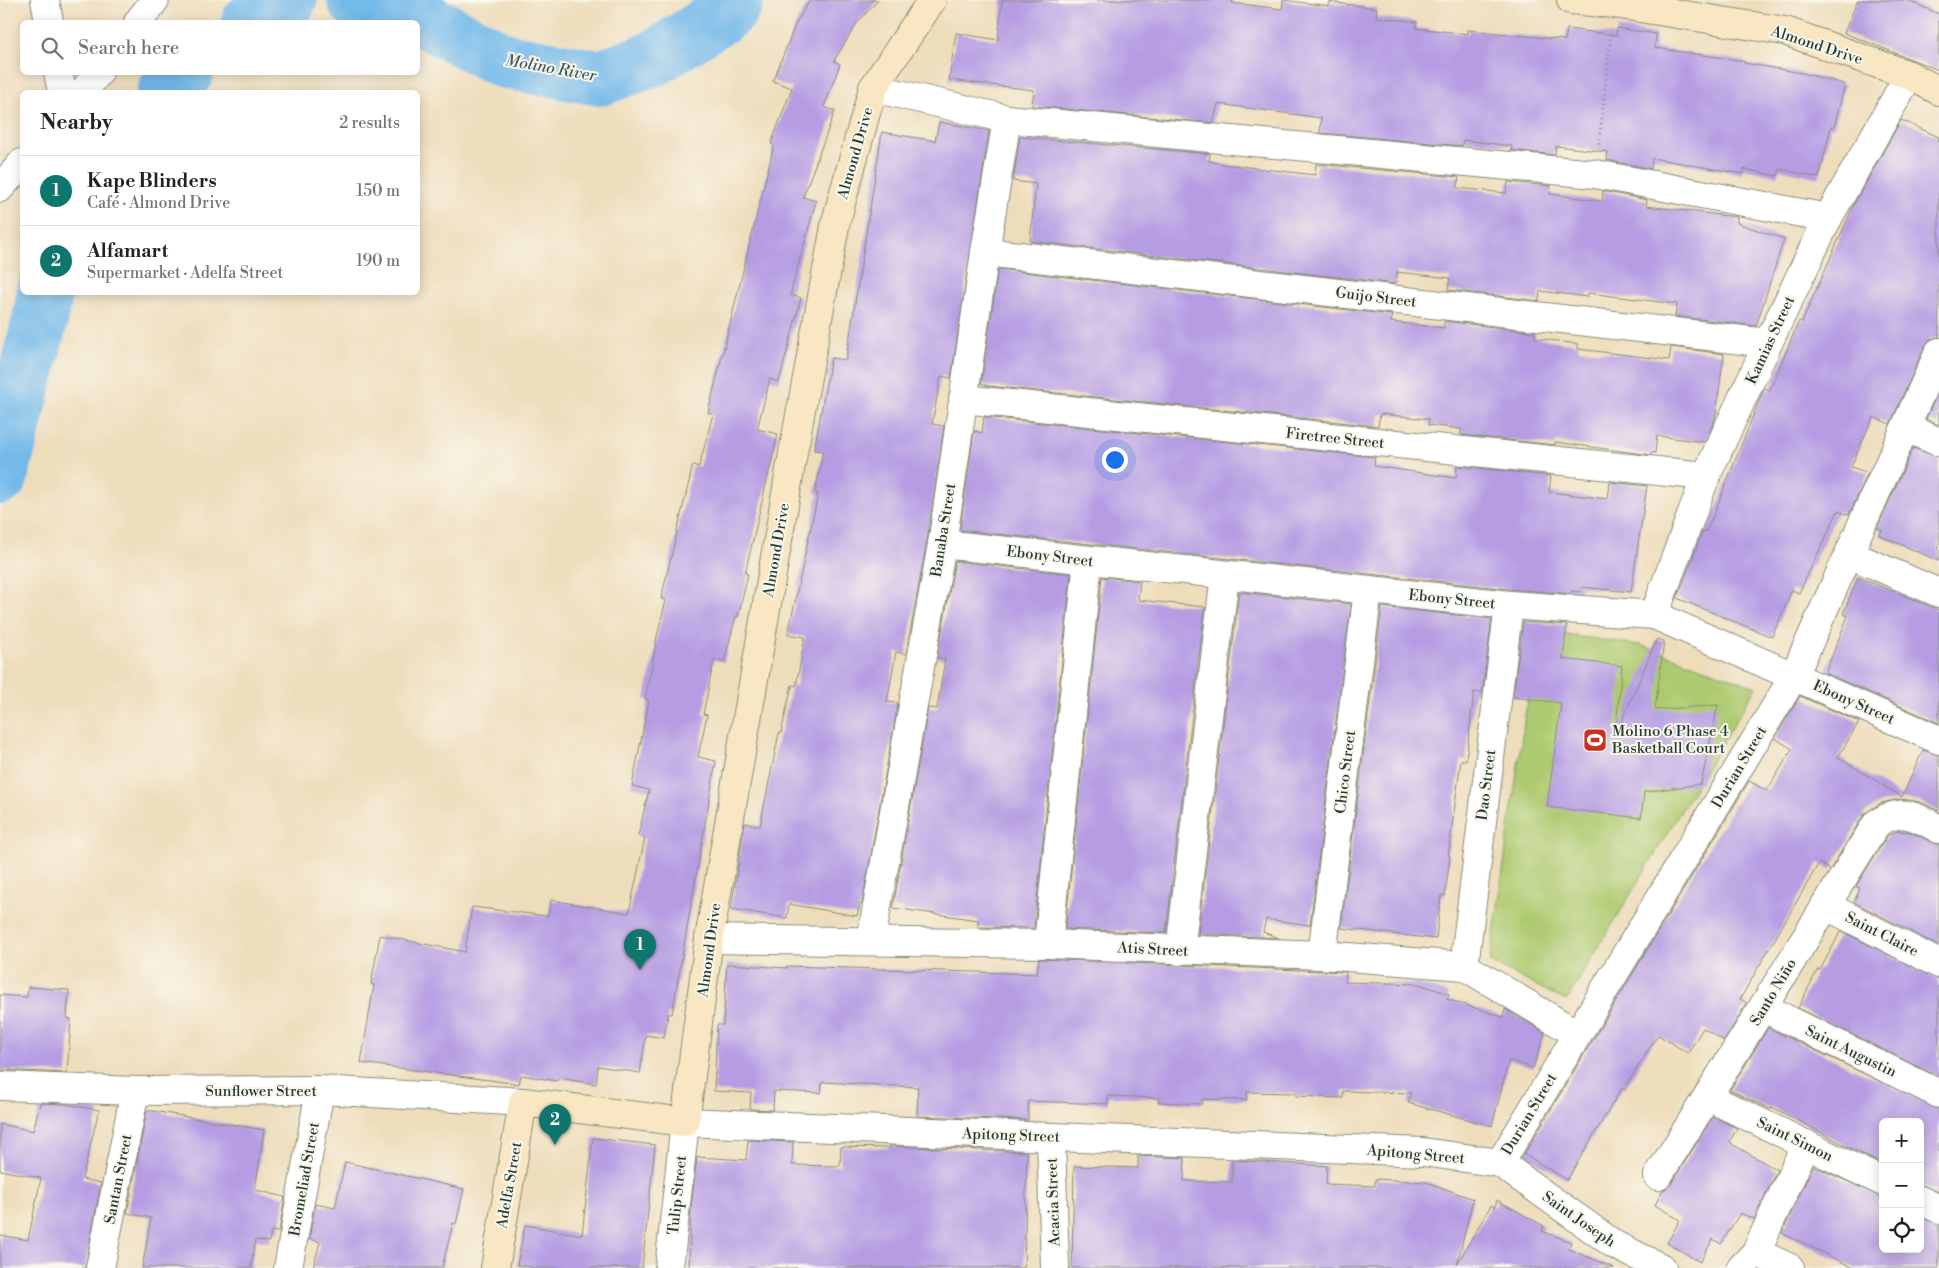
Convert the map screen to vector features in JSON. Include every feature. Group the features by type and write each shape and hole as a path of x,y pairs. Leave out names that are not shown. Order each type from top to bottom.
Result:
{"street":[{"path":"44,0 49,20"},
{"path":"140,20 156,0"},
{"name":"Almond Drive","path":"685,1122 710,939 793,453 836,221 873,88 932,0"},
{"name":"Almond Drive","path":"1571,0 1614,4 1786,31 1908,75 1939,91"},
{"path":"59,75 62,90"},
{"path":"85,90 97,75"},
{"name":"Kamias Street","path":"1654,616 1706,476 1768,343 1828,218 1908,75"},
{"path":"873,88 1007,119 1595,174 1828,218"},
{"name":"Banaba Street","path":"871,940 942,544 985,252 1007,119"},
{"path":"0,188 20,165"},
{"name":"Guijo Street","path":"985,252 1768,343"},
{"name":"Durian Street","path":"1500,1163 1794,676 1939,352"},
{"name":"Firetree Street","path":"964,399 1706,476"},
{"path":"1906,428 1939,442"},
{"name":"Ebony Street","path":"942,544 1509,605 1654,616 1939,740"},
{"path":"1849,554 1939,593"},
{"path":"1048,944 1088,560"},
{"path":"1180,951 1225,575"},
{"name":"Chico Street","path":"1322,955 1368,590"},
{"name":"Dao Street","path":"1464,966 1509,605"},
{"name":"Santo Niño","path":"1658,1176 1764,1008 1877,822 1892,813 1913,816 1939,829"},
{"name":"Saint Claire","path":"1825,905 1939,964"},
{"name":"Atis Street","path":"710,939 1048,944 1180,951 1322,955 1464,966 1577,1034"},
{"name":"Saint Augustin","path":"1764,1008 1939,1094"},
{"name":"Sunflower Street","path":"0,1086 135,1091 320,1090 523,1102"},
{"name":"Bromeliad Street","path":"288,1268 320,1090"},
{"name":"Santan Street","path":"100,1268 135,1091"},
{"name":"Saint Simon","path":"1708,1097 1879,1180"},
{"name":"Apitong Street","path":"523,1102 685,1122 1423,1152 1500,1163"},
{"name":"Adelfa Street","path":"495,1268 523,1102"},
{"name":"Tulip Street","path":"669,1268 685,1122"},
{"name":"Acacia Street","path":"1051,1137 1056,1268"},
{"path":"1790,1268 1749,1260 1806,1144"},
{"name":"Saint Joseph","path":"1500,1163 1615,1245 1662,1268"},
{"path":"1924,1202 1939,1209"}],"path":[{"path":"1595,174 1614,4"}],"green space":[{"path":"1537,631 1640,645 1756,687 1566,1001 1490,962"}],"building":[{"path":"810,0 878,0 857,23 834,61 840,64 824,107 835,111 803,197 816,201 790,295 801,298 779,382 770,379 757,429 778,434 745,573 748,574 738,617 736,616 724,662 714,660 703,714 707,715 698,757 716,761 672,1014 668,1014 664,1038 646,1035 640,1073 598,1066 596,1084 558,1078 557,1081 521,1075 519,1084 361,1063 374,985 371,984 380,935 465,952 472,907 548,916 551,900 629,913 645,838 638,836 649,790 632,786 649,700 645,699 666,600 661,599 693,465 699,467 713,414 708,413 774,145 771,144 792,88 773,81 796,23"},
{"path":"1002,0 1233,0 1232,3 1282,9 1283,0 1329,6 1329,2 1377,8 1376,17 1417,22 1416,28 1468,34 1468,30 1565,40 1567,29 1616,35 1617,28 1656,34 1655,48 1744,61 1744,63 1802,73 1845,84 1834,127 1831,126 1819,178 1780,169 1778,176 1743,169 1743,174 1652,158 1651,169 1607,160 1608,152 1556,146 1555,155 1511,150 1512,146 1463,140 1462,146 1320,133 1321,118 1218,104 1213,123 1032,106 1034,90 949,80 956,33 998,40"},
{"path":"1858,0 1907,0 1939,14 1939,70 1844,33"},
{"path":"1901,120 1939,137 1939,337 1930,339 1925,346 1890,424 1873,417 1851,467 1868,473 1849,515 1838,511 1799,593 1792,590 1772,637 1677,598 1703,531 1706,531 1714,514 1764,388 1770,390 1799,321 1802,322 1855,202"},
{"path":"939,122 989,131 951,378 941,376 932,424 944,426 927,541 906,654 896,652 887,702 898,703 862,904 860,904 857,916 789,904 787,918 731,909 745,823 760,826 779,733 781,733 792,685 796,686 805,637 788,634 818,494 815,493 823,451 814,450 831,358 846,360 882,132 935,141"},
{"path":"1020,137 1210,154 1209,161 1222,164 1315,175 1316,164 1459,177 1457,188 1506,193 1508,182 1551,186 1550,194 1602,201 1603,191 1647,200 1646,206 1737,217 1737,223 1784,239 1756,326 1675,316 1677,304 1588,293 1588,297 1540,291 1539,301 1448,290 1450,278 1397,272 1396,284 1030,241 1036,184 1013,181"},
{"path":"998,269 1392,315 1391,322 1444,328 1444,321 1535,332 1535,338 1578,344 1578,349 1669,360 1671,347 1724,354 1715,419 1705,442 1657,436 1655,453 1651,452 1651,455 1555,442 1555,445 1461,435 1461,429 1428,425 1429,419 1380,414 1378,426 988,386 981,383"},
{"path":"1939,390 1939,425 1926,419"},
{"path":"984,417 1375,457 1374,466 1456,478 1457,466 1551,476 1549,492 1608,499 1610,482 1647,486 1631,592 1581,587 1580,592 1571,591 1571,594 1510,589 960,530 974,431 982,433"},
{"path":"1913,448 1939,457 1939,561 1879,535 1882,530 1877,528"},
{"path":"955,561 1071,574 1034,928 978,927 978,920 893,908 928,708 937,709 945,659 937,658"},
{"path":"1102,577 1140,581 1138,600 1205,607 1166,933 1065,929"},
{"path":"1858,577 1939,610 1939,723 1825,673 1848,616 1843,614"},
{"path":"1239,592 1351,604 1310,925 1266,919 1263,932 1279,938 1198,934"},
{"path":"1382,607 1492,619 1482,693 1474,692 1466,760 1461,760 1448,856 1450,856 1445,896 1441,895 1436,939 1341,928"},
{"name":"Molino 6 Phase 4 Basketball Court","path":"1523,622 1567,625 1563,659 1622,666 1615,737 1657,639 1664,641 1655,710 1718,705 1701,784 1644,792 1641,818 1547,807 1561,703 1513,697"},
{"path":"1800,696 1859,722 1838,757 1902,797 1923,750 1939,755 1939,811 1920,802 1900,799 1881,803 1864,814 1830,870 1819,863 1740,999 1747,1003 1724,1041 1703,1028 1688,1053 1658,1035 1624,1089 1622,1088 1567,1180 1524,1154 1749,781 1767,791 1792,749 1775,738"},
{"path":"1898,831 1910,832 1939,845 1939,946 1854,902 1860,888 1856,886 1888,835"},
{"path":"1841,931 1939,980 1939,1077 1798,1008 1818,969 1820,970"},
{"path":"1039,959 1346,972 1345,982 1419,984 1449,994 1447,999 1503,1017 1505,1009 1545,1033 1533,1068 1509,1060 1492,1126 1408,1103 1411,1093 1343,1091 1343,1098 1296,1096 1296,1093 1247,1092 1247,1100 1202,1099 1202,1104 1158,1102 1159,1098 1108,1096 1108,1104 1028,1101 1028,1120 917,1116 918,1087 822,1082 821,1093 774,1091 773,1110 750,1109 751,1093 714,1091 717,1025 723,1025 727,964 787,968 787,966 1037,974"},
{"path":"28,987 69,990 67,1018 71,1019 67,1073 0,1070 0,995 27,997"},
{"path":"1768,1028 1939,1109 1939,1192 1924,1186 1924,1118 1879,1118 1879,1163 1772,1107 1770,1109 1730,1090"},
{"path":"40,1103 65,1104 99,1110 82,1179 101,1183 85,1268 0,1268 0,1235 28,1240 41,1178 0,1170 0,1124 33,1131"},
{"path":"147,1110 264,1130 255,1190 285,1197 279,1232 271,1231 269,1242 255,1240 251,1268 142,1268 151,1218 127,1213"},
{"path":"1713,1117 1737,1128 1730,1141 1732,1144 1777,1170 1754,1219 1740,1213 1721,1244 1713,1239 1700,1262 1667,1243 1680,1220 1655,1205 1663,1190 1671,1184"},
{"path":"593,1138 655,1145 642,1268 536,1268 517,1265 525,1225 582,1235"},
{"path":"748,1140 793,1142 792,1165 840,1166 841,1147 890,1148 890,1146 1027,1152 1024,1268 689,1268 691,1207 697,1157 746,1160"},
{"path":"1138,1156 1185,1158 1184,1181 1232,1182 1232,1160 1327,1166 1326,1184 1375,1186 1375,1179 1427,1182 1473,1199 1457,1264 1491,1205 1495,1207 1497,1200 1544,1226 1542,1231 1571,1242 1569,1249 1614,1268 1072,1268 1074,1166 1138,1168"},
{"path":"345,1162 464,1189 456,1224 453,1223 442,1268 313,1268 320,1242 309,1239 315,1204 335,1208"},
{"path":"1813,1166 1879,1195 1879,1253 1924,1253 1924,1218 1939,1224 1939,1268 1854,1268 1782,1233"}],"waterway":[{"name":"Molino River","path":"253,20 289,0"},
{"name":"Molino River","path":"355,0 411,13 505,61 600,78 653,59 729,11 736,0"},
{"name":"Molino River","path":"167,90 183,75"},
{"name":"Molino River","path":"0,477 40,320 44,295"}],"place":[{"name":"Molino 6 Phase 4 Basketball Court","path":"1595,740"},
{"name":"Kape Blinders","path":"640,970"},
{"name":"Alfamart","path":"555,1145"}]}
